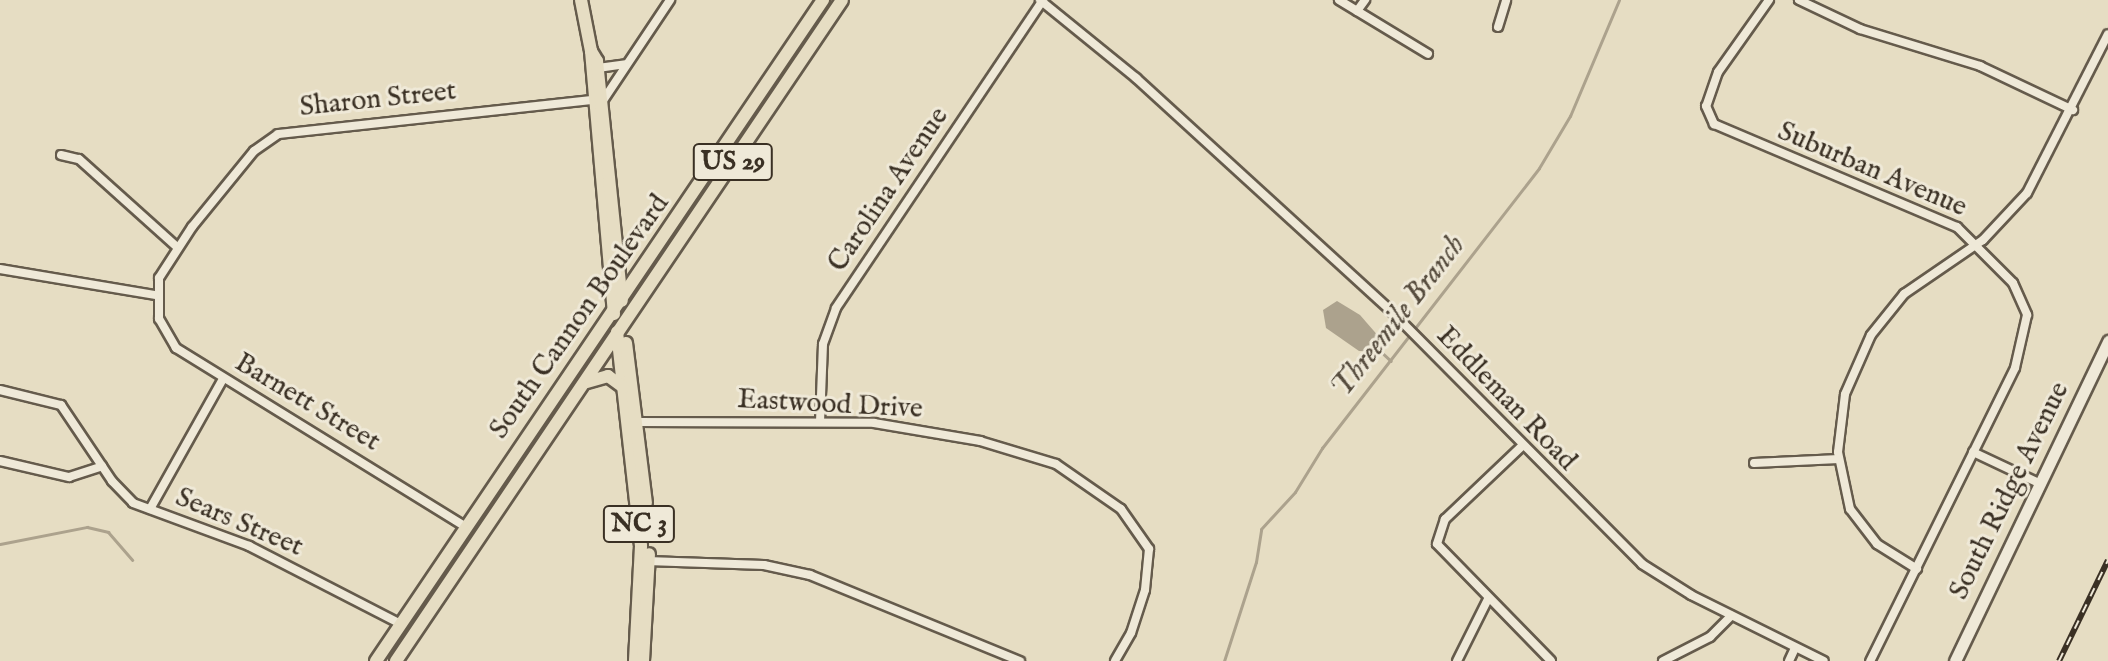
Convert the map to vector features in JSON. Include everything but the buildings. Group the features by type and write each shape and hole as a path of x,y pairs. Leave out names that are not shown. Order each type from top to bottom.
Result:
{"main road":[{"name":"NC 3","path":"581,0 591,51 622,300 623,387 645,561 635,661"},
{"name":"South Cannon Boulevard","path":"376,661 823,0"},
{"name":"South Cannon Boulevard","path":"396,661 842,0"},
{"name":"NC 3","path":"591,51 598,68 597,101 614,312 620,329 636,422 645,561 643,661"},
{"path":"584,384 608,376 623,387"},
{"name":"US 29","path":"448,585 466,542 466,527"}],"street":[{"path":"597,101 616,80 670,0"},
{"path":"1339,0 1428,54"},
{"path":"1357,11 1365,0"},
{"path":"1498,27 1506,0"},
{"name":"Suburban Avenue","path":"1769,0 1718,72 1706,106 1714,124 1949,222 1977,244 2020,293 2028,324 2015,368 1870,661"},
{"path":"1799,0 1860,29 1980,66 2073,110"},
{"name":"Carolina Avenue","path":"820,422 823,344 836,308 1042,1"},
{"name":"Eddleman Road","path":"1042,1 1136,78 1392,312 1521,447 1642,564 1731,616 1824,661"},
{"path":"1917,569 1862,528 1842,488 1839,459 1845,394 1871,335 1904,294 1977,244 2027,193 2073,110 2108,34"},
{"path":"598,68 627,64"},
{"name":"Sharon Street","path":"156,295 177,247 254,151 278,134 597,101"},
{"path":"61,155 79,159 177,247"},
{"path":"0,269 156,295"},
{"name":"Barnett Street","path":"156,295 167,337 223,379 466,527"},
{"name":"South Ridge Avenue","path":"1955,661 2108,341"},
{"name":"Sears Street","path":"223,379 150,509 249,546 401,624"},
{"path":"0,390 61,405 127,498 150,509"},
{"name":"Eastwood Drive","path":"636,422 820,422 897,426 980,441 1056,464 1109,498 1137,525 1150,557 1131,633 1115,661"},
{"path":"1521,447 1445,519 1436,533 1443,553 1551,661"},
{"path":"1973,452 2039,483"},
{"path":"1754,463 1839,459"},
{"path":"0,461 69,477 102,466"},
{"path":"645,561 764,565 810,575 1020,661"},
{"path":"1457,661 1488,599"},
{"path":"1663,661 1710,637 1731,616"},
{"path":"1789,661 1795,648"}],"shaded area":[{"path":"1337,301 1360,315 1380,338 1381,352 1359,351 1326,328 1323,310"}],"waterway":[{"name":"Threemile Branch","path":"1224,661 1256,562 1261,529 1295,492 1322,448 1539,168 1570,116 1619,0"},
{"path":"1379,350 1391,361"},
{"path":"0,544 87,527 108,532 132,560"}],"railway":[{"path":"2059,661 2108,560"}]}
